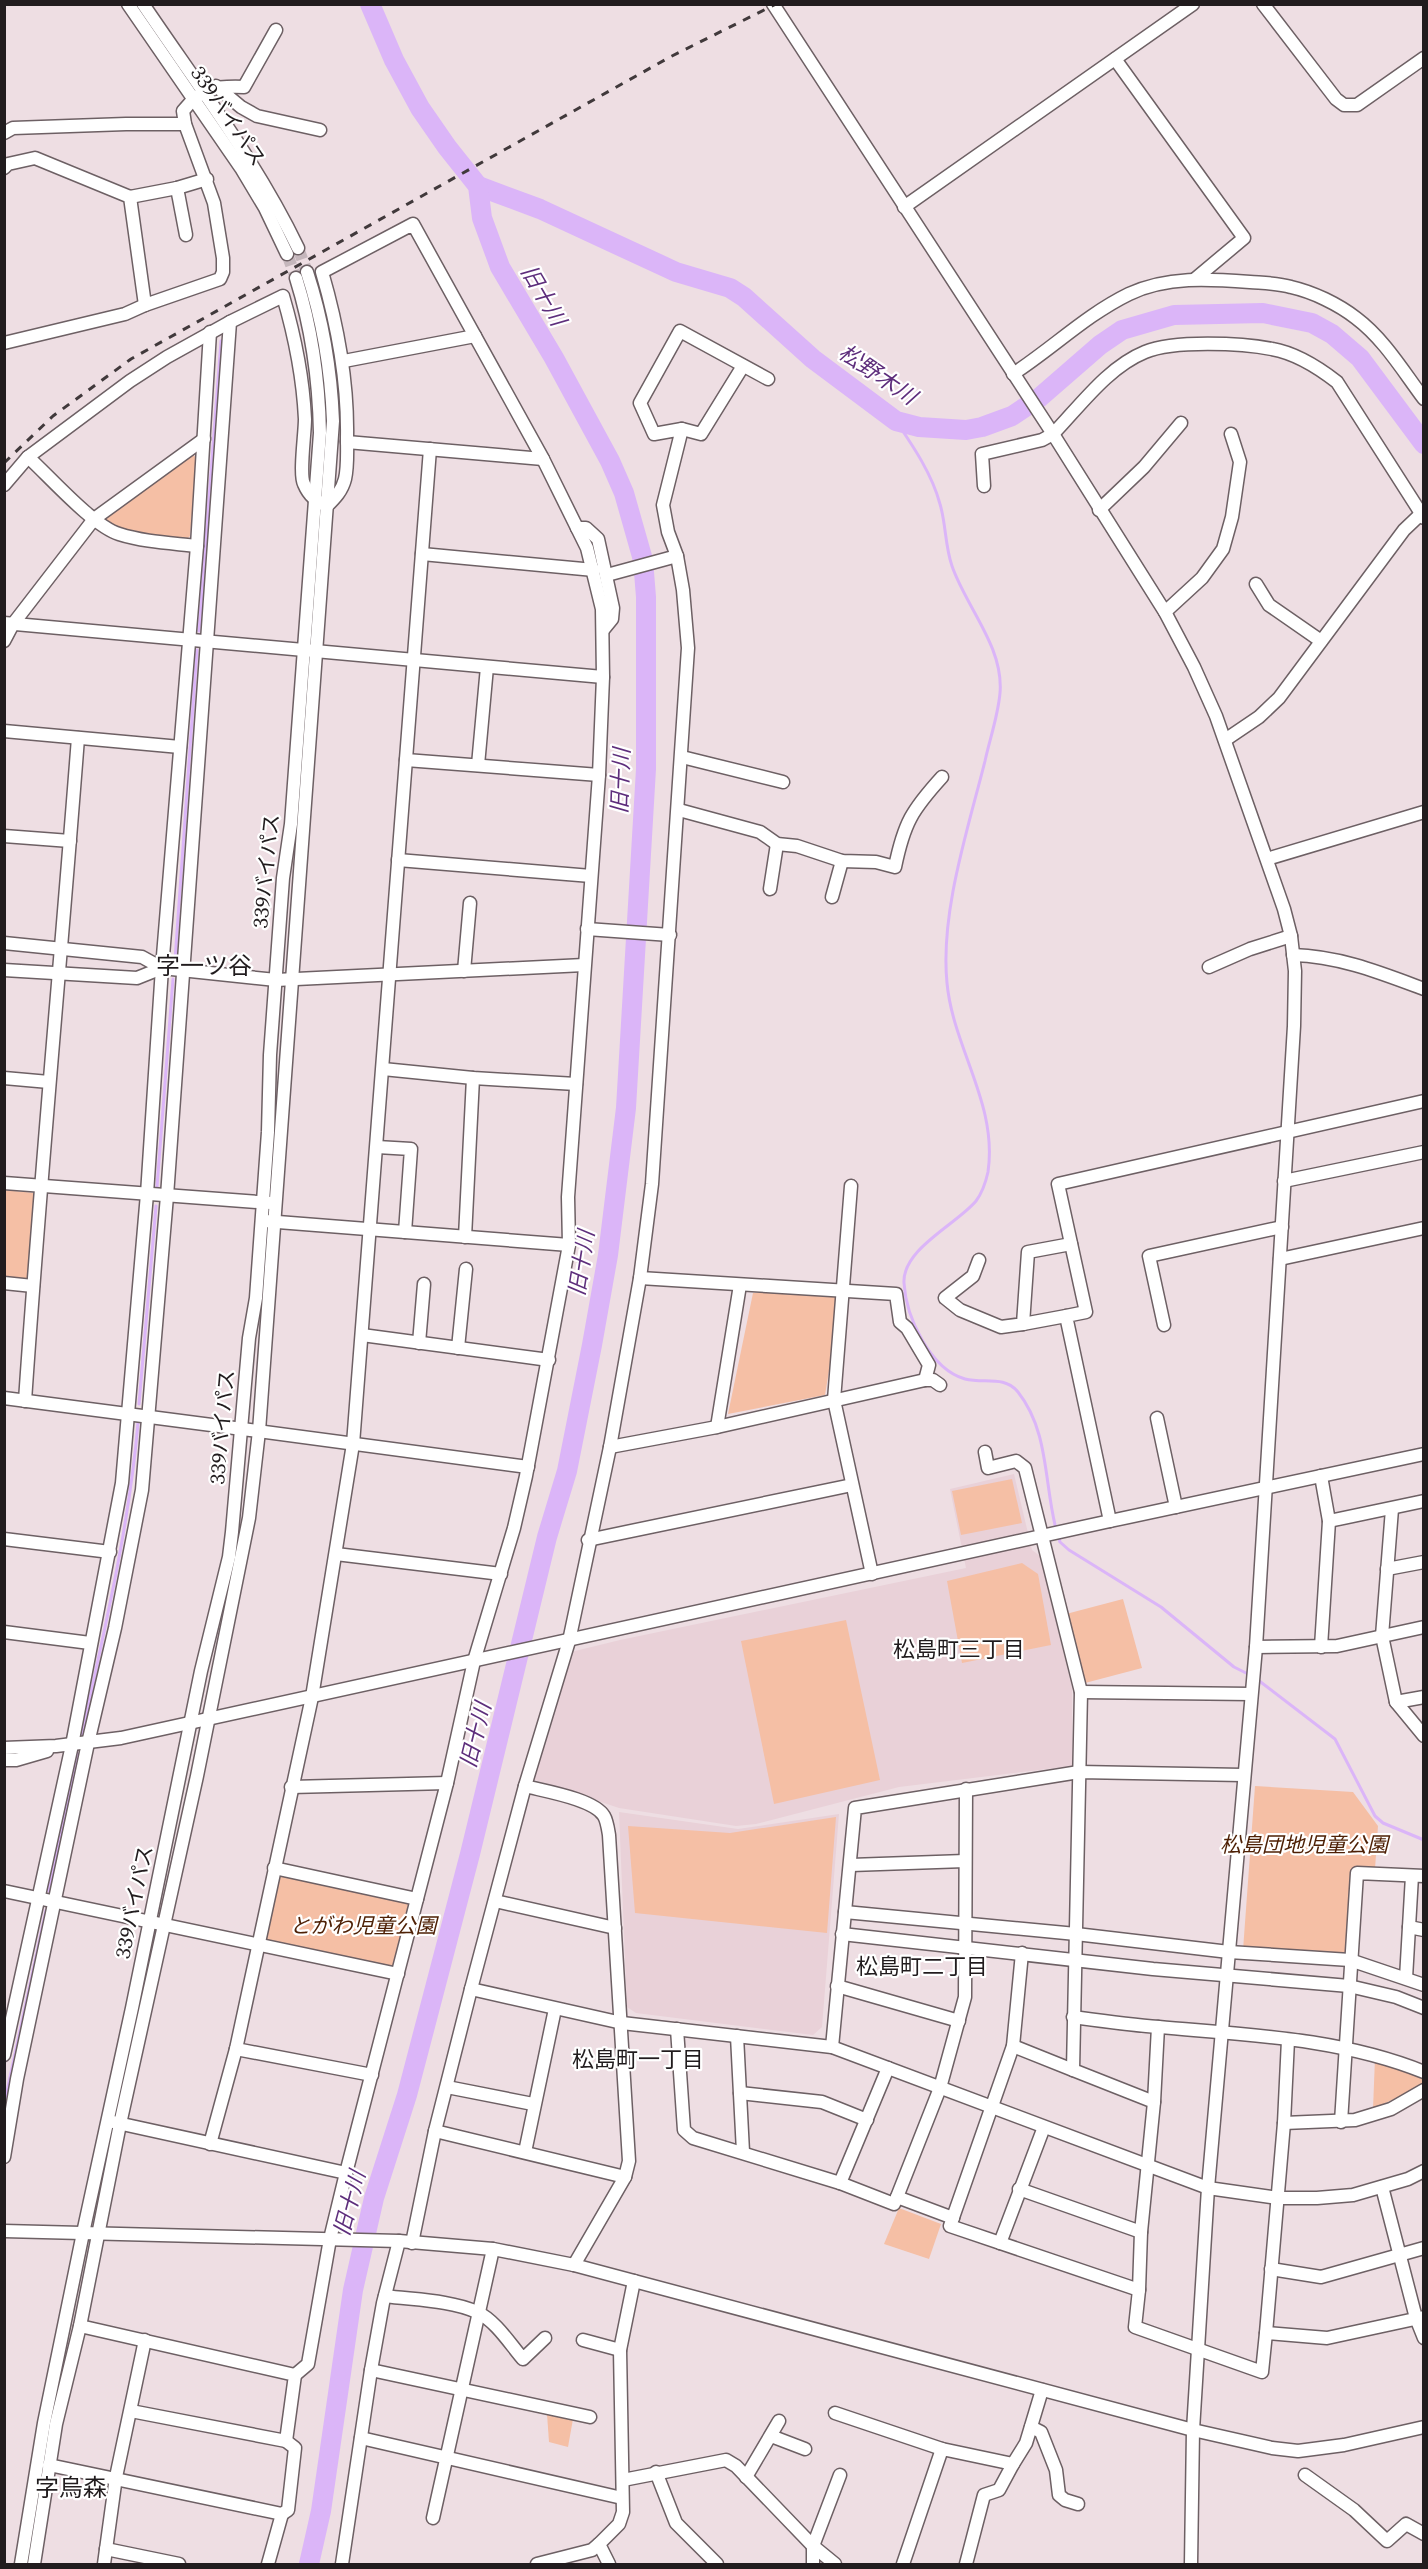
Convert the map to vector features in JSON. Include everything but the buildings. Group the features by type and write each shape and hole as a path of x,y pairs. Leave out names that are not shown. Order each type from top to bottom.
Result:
{"street":[{"name":"339バイパス","path":"128,4 198,95 293,251"},
{"path":"143,4 198,95"},
{"path":"773,4 1051,431 1165,612 1202,684 1225,740 1267,859 1291,936 1295,971 1288,1131 1256,1647 1208,2188 1193,2430 1191,2565"},
{"path":"904,207 1193,4"},
{"path":"1263,4 1336,99 1344,105 1357,105 1424,58"},
{"path":"4,343 124,314 219,279 223,272 221,235 207,178 185,124 183,111 198,95 216,87 244,87 276,30"},
{"path":"1115,59 1244,238 1195,279"},
{"path":"216,87 241,107 257,116 320,130"},
{"path":"4,133 13,128 126,123 185,124"},
{"path":"4,168 8,164 35,158 130,197 177,188 207,178"},
{"path":"177,188 186,235"},
{"path":"130,197 145,305"},
{"path":"286,2441 295,2375 308,2364 330,2239 447,1783 474,1662 501,1574 528,1467 549,1359 569,1245 568,1197 599,775 603,677 602,609 588,548 543,459 413,224 322,272 335,316 344,361 348,402 345,480 339,495 321,503"},
{"path":"34,2565 56,2424 80,2326 120,2124 156,1922 207,1719 249,1518 259,1431 267,1221 293,980 310,651 321,503 333,421 331,377 320,315 302,275"},
{"path":"1015,377 1080,323 1113,302 1132,292 1157,284 1195,279 1291,286 1335,305 1357,318 1379,339 1424,399"},
{"path":"4,485 28,457 130,381 210,332 283,296 296,341 303,384 305,422 303,483 321,503"},
{"path":"4,2157 17,2079 88,1743 131,1554 142,1490 167,1196 230,322"},
{"path":"742,366 701,434 682,429 654,434 640,402 680,331 768,379"},
{"path":"4,2055 72,1745 122,1484 147,1194 187,640 197,546 210,332"},
{"path":"344,361 475,336"},
{"path":"984,486 982,454 1042,440 1116,370 1145,352 1169,346 1217,344 1274,349 1320,369 1338,381 1422,515 1404,530 1279,698 1259,717 1225,740"},
{"path":"1099,510 1144,467 1182,423"},
{"path":"412,2243 435,2131 564,1642 610,1447 640,1278 652,1184 667,935 679,810 688,648 675,557 663,505 682,429"},
{"path":"1165,612 1202,578 1223,549 1232,517 1240,462 1231,434"},
{"path":"4,641 9,623 94,519 204,439"},
{"path":"347,442 543,459"},
{"path":"210,2144 236,2049 312,1696 352,1444 430,449"},
{"path":"28,457 94,519 117,534 143,540 197,546"},
{"path":"577,528 586,528 598,539 608,574 613,608 612,619 603,630"},
{"path":"422,554 594,570"},
{"path":"608,574 675,557"},
{"path":"1256,584 1269,605 1321,640"},
{"path":"9,623 603,677"},
{"name":"339バイパス","path":"269,1203 276,980 283,878 310,651"},
{"path":"478,765 487,667"},
{"path":"4,731 180,747"},
{"path":"25,1401 40,1186 60,974 78,738"},
{"path":"682,757 783,782"},
{"path":"406,760 599,775"},
{"path":"679,810 760,832 777,844 797,846 842,861 876,862 895,867 901,836 916,805 942,777"},
{"path":"1267,859 1424,812"},
{"path":"4,836 70,841"},
{"path":"770,889 777,844"},
{"path":"398,860 591,876"},
{"path":"832,897 842,861"},
{"path":"464,971 470,903"},
{"path":"587,929 667,935"},
{"path":"1209,967 1250,949 1291,936"},
{"path":"4,944 142,957 162,968 276,980 584,965"},
{"path":"1293,955 1314,955 1351,963 1424,989"},
{"path":"4,970 137,978 162,968"},
{"path":"383,1069 473,1078 576,1084"},
{"path":"4,1077 49,1082"},
{"path":"465,1237 473,1078"},
{"path":"979,1260 973,1276 945,1298 960,1310 1001,1328 1086,1312 1058,1184 1424,1101"},
{"path":"377,1147 411,1149 405,1232"},
{"path":"1284,1182 1424,1152"},
{"path":"4,1183 269,1203"},
{"path":"851,1186 834,1400 872,1574"},
{"name":"339バイパス","path":"21,2565 44,2423 83,2233 107,2121 156,1922 191,1723 229,1557 249,1338 267,1221"},
{"path":"267,1221 569,1245"},
{"path":"1164,1325 1149,1256 1282,1227"},
{"path":"1280,1259 1424,1227"},
{"path":"1023,1324 1029,1252 1071,1244"},
{"path":"458,1348 466,1269"},
{"path":"640,1278 896,1294 900,1323 907,1328 929,1365 925,1380"},
{"path":"4,1283 33,1286"},
{"path":"418,1343 424,1284"},
{"path":"717,1427 740,1285"},
{"path":"1066,1316 1110,1521"},
{"path":"362,1335 549,1359"},
{"path":"610,1447 717,1427 925,1380 933,1380 940,1385"},
{"path":"4,1398 129,1412 242,1430 528,1467"},
{"path":"1157,1418 1176,1507"},
{"path":"985,1452 988,1468 1016,1461 1025,1468 1044,1536 1081,1692 1073,2070"},
{"path":"5,1750 88,1743 191,1723 1424,1454"},
{"path":"1321,1476 1329,1521 1321,1647"},
{"path":"588,1540 852,1485"},
{"path":"1329,1521 1424,1501"},
{"path":"1392,1509 1382,1636 1396,1702 1424,1736"},
{"path":"4,1539 110,1552"},
{"path":"336,1554 501,1574"},
{"path":"1387,1569 1424,1562"},
{"path":"1256,1647 1321,1647 1424,1627"},
{"path":"4,1632 90,1643"},
{"path":"1081,1692 1252,1690"},
{"path":"1396,1702 1424,1696"},
{"path":"832,2047 855,1808 1079,1772 1243,1775"},
{"path":"291,1787 447,1783"},
{"path":"525,1786 587,1804 599,1810 605,1818 609,1835 629,2162 626,2177 574,2265"},
{"path":"677,2029 684,2130 693,2139 743,2152 840,2183 894,2204 940,2088 965,1997 966,1789"},
{"path":"851,1865 965,1861"},
{"path":"274,1868 417,1899"},
{"path":"1341,2122 1357,1873 1418,1876 1409,1927 1406,1978"},
{"path":"4,1891 398,1974"},
{"path":"495,1901 615,1928"},
{"path":"845,1912 1076,1934 1229,1952 1350,1960 1424,1985"},
{"path":"1409,1927 1424,1930"},
{"path":"842,1934 1153,1969 1349,1986 1396,1997 1424,2008"},
{"path":"1022,1953 1013,2046 950,2226 1139,2290"},
{"path":"4,1984 18,1986"},
{"path":"837,1986 959,2021"},
{"path":"471,1989 622,2023 832,2047 1208,2188 1278,2198 1353,2195 1424,2171"},
{"path":"525,2152 533,2104 555,2009"},
{"path":"1073,2017 1158,2027 1222,2031 1344,2048 1393,2060 1424,2072"},
{"path":"1158,2027 1135,2327 1262,2372 1284,2123 1288,2040"},
{"path":"737,2036 743,2152"},
{"path":"1013,2046 1154,2102"},
{"path":"236,2049 372,2075"},
{"path":"840,2183 888,2068"},
{"path":"447,2087 533,2104"},
{"path":"1284,2123 1341,2122 1390,2109 1424,2090"},
{"path":"741,2093 822,2102 867,2120"},
{"path":"107,2121 346,2173"},
{"path":"1000,2243 1044,2127"},
{"path":"435,2131 626,2177"},
{"path":"1382,2187 1424,2338"},
{"path":"1019,2189 1141,2232"},
{"path":"897,2197 953,2218"},
{"path":"4,2231 397,2241 494,2249 574,2265 1193,2430 1272,2448 1298,2451 1344,2445 1424,2427"},
{"path":"342,2565 371,2370 397,2241"},
{"path":"1271,2269 1321,2277 1424,2248"},
{"path":"433,2518 460,2390 494,2249"},
{"path":"537,2565 592,2550 619,2524 623,2512 621,2350 634,2281"},
{"path":"385,2296 449,2305 478,2313 498,2329 523,2359 545,2338"},
{"path":"1266,2333 1327,2338 1420,2318"},
{"path":"80,2326 295,2375"},
{"path":"104,2565 116,2477 145,2340"},
{"path":"583,2340 621,2350"},
{"path":"371,2370 590,2417"},
{"path":"966,2565 984,2495 999,2490 1026,2443 1042,2390"},
{"path":"131,2411 286,2441 295,2448 288,2510 282,2514 268,2565"},
{"path":"836,2413 942,2449 1013,2464"},
{"path":"746,2477 779,2421"},
{"path":"1031,2427 1041,2432 1056,2470 1059,2495 1065,2500 1078,2504"},
{"path":"771,2436 805,2449"},
{"path":"361,2439 622,2498"},
{"path":"903,2565 942,2449"},
{"path":"623,2480 726,2460 736,2466 813,2546 835,2565"},
{"path":"49,2465 116,2477 282,2514"},
{"path":"656,2472 676,2523 717,2565"},
{"path":"813,2565 813,2546 840,2475"},
{"path":"1305,2475 1354,2510 1387,2541 1406,2524 1424,2534"},
{"path":"599,2544 609,2565"},
{"path":"106,2549 179,2565"}],"shaded area":[{"path":"1014,1474 1032,1550 1040,1556 1072,1688 1072,1766 899,1787 756,1824 736,1826 619,1808 532,1779 571,1652 966,1568 950,1489"},
{"path":"619,1812 738,1829 839,1814 822,2027 813,2035 636,2013 627,2007"}],"green space":[{"path":"190,453 197,458 188,538 134,532 104,520"},
{"path":"4,1190 35,1193 27,1281 5,1278"},
{"path":"842,1292 825,1395 728,1414 753,1293"},
{"path":"1012,1479 1022,1523 961,1535 952,1491"},
{"path":"1022,1563 1038,1574 1051,1645 962,1663 947,1581"},
{"path":"1123,1599 1142,1668 1085,1683 1066,1614"},
{"path":"846,1620 880,1780 774,1804 741,1641"},
{"name":"松島団地児童公園","path":"1255,1786 1353,1792 1378,1826 1375,1869 1353,1869 1346,1956 1243,1950"},
{"path":"836,1817 827,1933 635,1913 628,1826 730,1833"},
{"name":"とがわ児童公園","path":"278,1874 410,1902 393,1967 265,1940"},
{"path":"1375,2058 1423,2074 1423,2085 1373,2109"},
{"path":"899,2208 941,2224 929,2259 884,2244"},
{"path":"547,2414 573,2419 568,2447 549,2442"}],"waterway":[{"name":"旧十川","path":"309,2564 321,2511 353,2290 374,2198 407,2095 470,1854 547,1537 567,1471 592,1345 608,1255 626,1108 646,769 646,597 643,560 624,493 610,461 554,358 500,267 482,218 478,186 420,108 394,60 370,4"},
{"name":"松野木川","path":"478,186 540,209 676,272 730,288 744,297 813,359 896,421 919,427 966,430 982,427 1012,416 1039,398 1100,345 1122,330 1174,315 1263,313 1312,323 1332,334 1360,358 1424,444"},
{"path":"199,631 221,341"},
{"path":"896,421 921,461 937,493 952,566 990,643 1000,676 996,719 951,900 946,956 951,1007 987,1123 988,1172 984,1187 976,1201 932,1238 912,1259 906,1271 904,1283 909,1311 915,1326 922,1340 941,1365 965,1379 1006,1384 1018,1392 1028,1407 1040,1440 1056,1529"},
{"path":"175,960 197,650"},
{"path":"157,1187 173,979"},
{"path":"139,1404 156,1206"},
{"path":"82,1734 122,1540 138,1423"},
{"path":"1058,1535 1060,1542 1069,1550 1161,1607 1234,1667 1250,1675"},
{"path":"1258,1680 1335,1739 1375,1816 1383,1823 1424,1840"},
{"path":"49,1891 78,1754"},
{"path":"4,2105 46,1910"}],"tunnel":[{"path":"298,248 307,272"},
{"path":"287,254 296,278"}],"railway":[{"path":"4,463 53,416 131,359 670,57 776,4"}],"district":[{"name":"字一ツ谷","path":"204,966"},
{"name":"松島町三丁目","path":"959,1649"},
{"name":"松島町二丁目","path":"922,1966"},
{"name":"松島町一丁目","path":"638,2059"},
{"name":"字烏森","path":"71,2488"}]}
